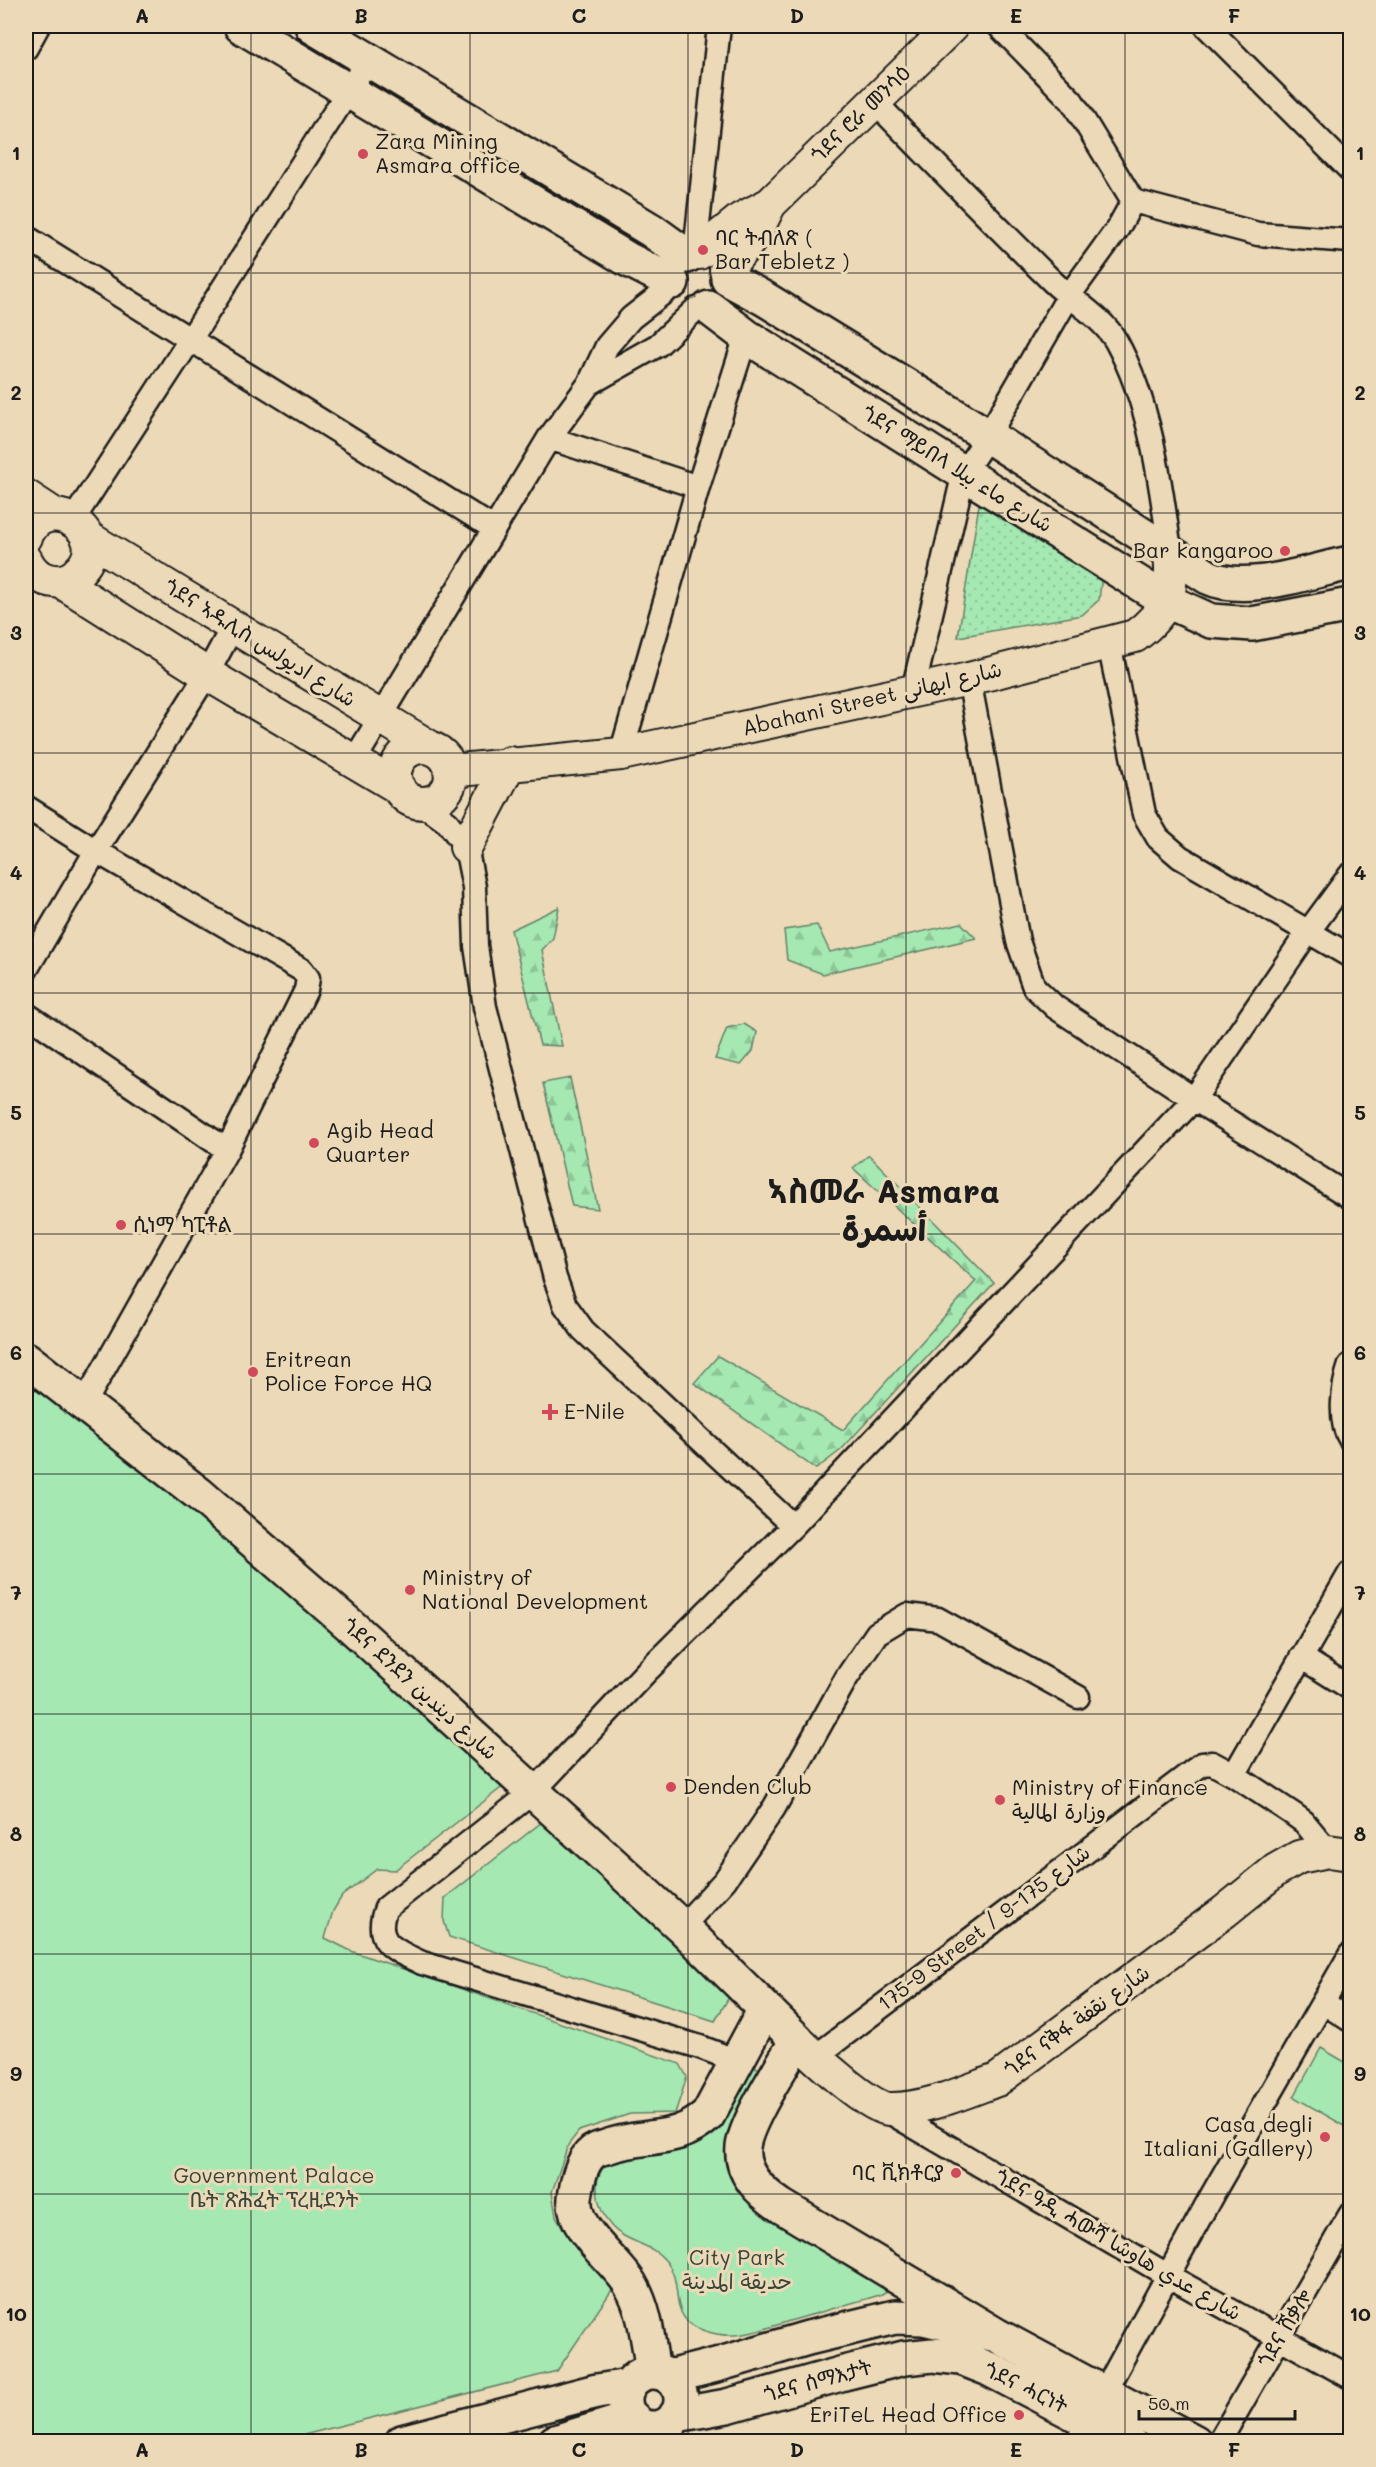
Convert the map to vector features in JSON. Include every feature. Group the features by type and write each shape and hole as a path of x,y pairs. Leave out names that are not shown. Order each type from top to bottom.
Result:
{"main road":[{"name":"ጎደና ማይበላ شارع ماء بيلا","path":"241,26 284,37 347,91 627,259 697,268"},
{"name":"ጎደና ማይበላ شارع ماء بيلا","path":"312,26 651,230 697,268 765,299 988,436 1220,583 1238,585 1271,580 1350,563"},
{"name":"ጎደና ማይበላ شارع ماء بيلا","path":"697,268 681,301 703,308 1167,601 1211,621 1252,624 1350,605"},
{"path":"697,268 723,297 703,308"},
{"name":"ጎደና ደንደን شارع ديندين","path":"26,1359 226,1518 351,1626 682,1928 806,2049"},
{"path":"651,2378 642,2313 637,2299 630,2284 597,2246 582,2223 575,2202 577,2183 584,2165 593,2152 616,2143 674,2135 696,2127 708,2115 765,2008"},
{"path":"806,2049 751,2123 743,2148 745,2166 752,2181 763,2194 895,2276 996,2335 1090,2418 1129,2442"},
{"path":"895,2276 895,2317 904,2358"},
{"name":"ጎደና ሰማእታት","path":"402,2442 895,2317 923,2318 996,2335"},
{"name":"ጎደና ሰማእታት","path":"565,2440 657,2428 727,2406 904,2358 933,2355 960,2358"},
{"name":"ጎደና ሓርነት","path":"960,2358 989,2369 1090,2418"},
{"path":"651,2378 680,2390 680,2408 657,2428 626,2402 651,2378"},
{"path":"1090,2418 1195,2442"}],"street":[{"path":"26,48 38,26"},
{"name":"ጎደና ሮራ መንሳዕ","path":"697,268 741,219 770,204 952,26"},
{"path":"999,26 1072,101 1134,201 1258,234 1350,241"},
{"path":"1206,26 1350,170"},
{"path":"354,761 549,438 589,384 606,346 630,318 697,268 724,31"},
{"path":"72,524 368,60"},
{"path":"874,101 977,208 1068,297 1093,316 1114,338 1131,371 1146,418 1158,474 1170,551"},
{"path":"914,691 939,573 964,472 988,436 1068,297 1118,228 1134,201"},
{"path":"26,237 493,528"},
{"path":"589,384 658,345 703,308"},
{"path":"621,754 698,487 746,336"},
{"path":"549,438 698,487"},
{"name":"ጎደና ኣዱሊስ شارع اديولس","path":"26,496 381,717 442,760"},
{"path":"26,537 35,523 72,524"},
{"path":"33,572 78,573 84,566 89,547 72,524"},
{"name":"Abahani Street شارع ابهانى","path":"442,760 510,763 621,754 969,679 1135,636 1151,624 1167,601 1172,578 1170,551"},
{"path":"33,572 354,761 448,823 466,847 474,887 476,946 485,1007 555,1278 566,1305 583,1330 793,1526"},
{"path":"26,970 96,851 207,674 233,626"},
{"path":"1109,643 1144,814 1158,838 1180,857 1350,956"},
{"path":"969,679 1018,941 1034,987 1054,1007 1350,1197"},
{"path":"414,749 442,760 448,788 444,794 429,803 410,796 396,780 396,770 406,754 414,749"},
{"path":"466,847 510,763"},
{"path":"26,807 96,851 302,970 308,978 306,990 227,1150 84,1404"},
{"path":"737,2061 700,2047 422,1963 394,1949 381,1934 381,1921 386,1908 533,1792 645,1673 793,1526 1194,1099 1308,932 1350,875"},
{"path":"26,1014 227,1150"},
{"path":"1350,1365 1344,1384 1345,1431 1350,1439"},
{"path":"1234,1775 1350,1573"},
{"path":"682,1928 725,1880 774,1808 847,1677 877,1633 907,1616 938,1618 1078,1697"},
{"path":"1301,1656 1350,1688"},
{"name":"175-9 Street / شارع 175-9","path":"806,2049 1202,1764 1212,1763 1234,1775 1304,1822 1340,1852"},
{"name":"ጎደና ናቅፋ شارع نقفة","path":"886,2110 922,2104 996,2080 1224,1912 1276,1870 1299,1857 1340,1852"},
{"path":"1090,2418 1167,2275 1350,1955"},
{"path":"1324,2003 1350,2020"},
{"path":"806,2049 848,2086 886,2110"},
{"name":"ጎደና ዓዲ ሓውሻ شارع عدي هاوشا","path":"886,2110 1167,2275 1350,2377"},
{"name":"ጎደና ሸቃሎ","path":"1219,2442 1350,2215"}],"green space":[{"path":"981,492 1102,575 1099,600 1082,615 958,637"},
{"path":"559,907 553,938 542,950 562,1046 540,1045 511,930"},
{"path":"961,923 976,938 823,974 787,960 784,930 817,925 830,952"},
{"path":"744,1024 757,1032 753,1051 741,1065 715,1059 727,1028"},
{"path":"570,1078 598,1209 572,1206 543,1083"},
{"path":"869,1155 994,1283 841,1450 816,1469 694,1383 718,1356 843,1430 976,1281 853,1168"},
{"name":"Government Palace ቤት ጽሕፈት ፕረዚደንት","path":"26,1374 230,1530 505,1785 395,1870 377,1869 342,1896 333,1911 325,1938 351,1951 680,2064 687,2077 675,2113 630,2114 579,2131 568,2145 552,2192 556,2216 565,2232 603,2265 614,2287 557,2371 280,2441 26,2441"},
{"path":"542,1822 731,1994 715,2021 449,1937 444,1921 445,1898"},
{"path":"1321,2048 1350,2065 1350,2129 1294,2097"},
{"name":"City Park حديقة المدينة","path":"754,2066 765,2072 733,2150 888,2286 887,2291 880,2295 765,2329 746,2334 717,2334 699,2329 688,2322 681,2313 672,2270 659,2254 625,2237 612,2227 601,2209 597,2185 602,2170 617,2157 706,2137 724,2122"}],"place":[{"name":"Zara Mining Asmara office","path":"363,154"},
{"name":"ባር ትብለጽ ( Bar Tebletz )","path":"703,250"},
{"name":"Bar kangaroo","path":"1285,551"},
{"name":"Agib Head Quarter","path":"314,1143"},
{"name":"ሲነማ ካፒቶል","path":"121,1225"},
{"name":"Eritrean Police Force HQ","path":"253,1372"},
{"name":"E-Nile","path":"550,1412"},
{"name":"Ministry of National Development","path":"410,1590"},
{"name":"Denden Club","path":"671,1787"},
{"name":"Ministry of Finance وزارة المالية","path":"1000,1800"},
{"name":"Casa degli Italiani (Gallery)","path":"1325,2137"},
{"name":"ባር ቪክቶርያ","path":"956,2173"},
{"name":"EriTeL Head Office","path":"1019,2415"}],"district":[{"name":"ኣስመራ Asmara أسمرة","path":"884,1210"}]}
